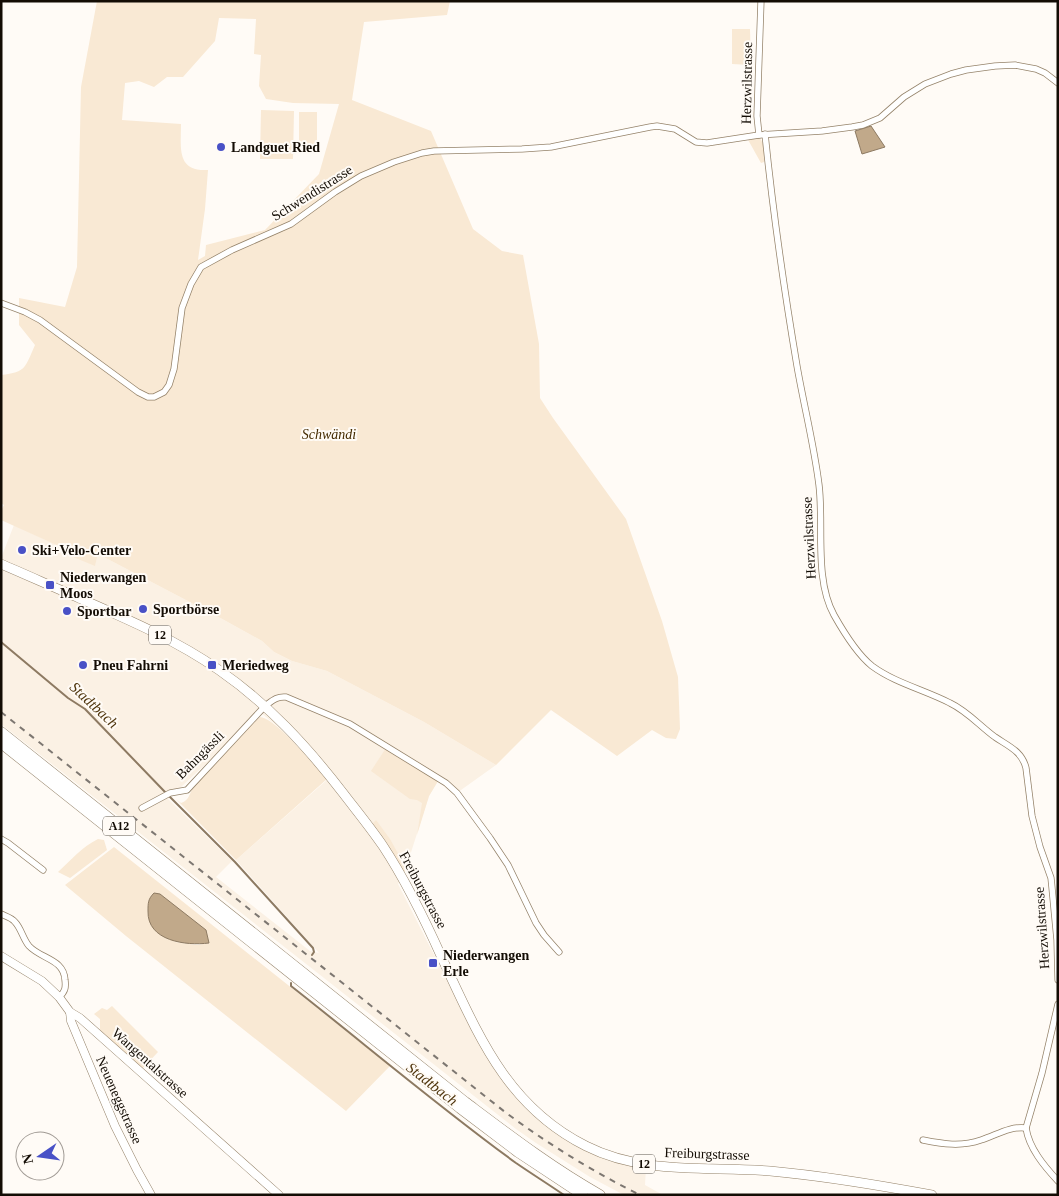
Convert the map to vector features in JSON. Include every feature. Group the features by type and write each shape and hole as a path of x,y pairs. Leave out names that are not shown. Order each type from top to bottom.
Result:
{"highway":[{"name":"A12","path":"1,732 465,1102 535,1154 600,1195"},
{"name":"A12","path":"1,743 460,1108 524,1156 583,1195"}],"main road":[{"name":"Freiburgstrasse","path":"1,564 174,642 219,670 265,706 286,726 318,760 381,844 422,916 488,1052 505,1077 535,1111 577,1142 620,1160 642,1164 789,1173 880,1185 932,1195"}],"street":[{"name":"Herzwilstrasse","path":"761,1 757,116 762,134 786,299 818,484 822,567 824,588 829,606 857,650 870,664 887,676 959,708 1021,756 1026,768 1032,816 1051,878 1057,940 1058,980"},
{"name":"Schwendistrasse","path":"1,303 40,320 138,392 148,397 154,397 164,392 171,381 182,308 198,270 232,250 291,224 352,181 384,166 428,152 551,147 650,127 668,127 681,132 696,142 713,143 762,134 822,131 852,127 880,118 904,97 919,87 937,79 966,70 995,66 1015,65 1028,67 1045,73 1058,83"},
{"path":"265,706 281,696 294,700 356,727 446,783 457,793 490,838 508,865 536,923 559,952"},
{"name":"Bahngässli","path":"142,808 170,793 187,790 265,706"},
{"path":"1,839 43,870"},
{"path":"1,914 15,922 33,949 56,962 63,969 66,987 63,994 59,997"},
{"name":"Wangentalstrasse","path":"1,956 42,981 59,997 70,1012 80,1018 279,1195"},
{"path":"1058,1004 1026,1128 1035,1151 1058,1181"},
{"name":"Neueneggstrasse","path":"70,1012 71,1022 109,1111 151,1195"},
{"path":"923,1140 946,1144 962,1144 980,1140 1009,1129 1026,1128"}],"shaded area":[{"path":"871,126 885,147 862,154 855,131"},
{"path":"14,525 63,548 61,551 95,565 98,554 262,641 274,652 292,661 327,671 424,722 496,765 454,795 438,781 429,796 406,868 398,884 456,998 495,1068 510,1089 584,1149 609,1161 646,1168 645,1185 663,1195 624,1195 590,1177 516,1129 1,724 1,558","holes":["261,713 298,743 328,779 236,860 319,953 310,951 216,877 232,861 168,799"]},
{"path":"154,893 160,894 206,930 209,943 179,942 161,935 154,929 149,921 148,911 149,901"}],"green space":[{"name":"Schwändi","path":"97,1 450,1 447,15 364,22 352,100 431,131 473,229 502,251 523,255 539,344 540,398 626,519 662,621 678,677 680,729 676,739 666,738 652,730 617,756 551,710 496,765 424,722 327,671 292,661 274,652 262,641 98,554 95,566 61,552 63,548 1,520 1,511 4,505 1,503 1,375 21,370 27,363 35,345 19,325 19,298 65,307 77,267 81,87","holes":["219,18 256,19 254,54 261,55 259,86 266,99 293,103 339,104 319,174 265,230 206,245 205,256 198,260 208,170 198,170 190,167 185,162 181,149 181,124 122,120 125,83 139,81 154,87 167,77 183,77 215,41"]},
{"path":"732,29 750,29 751,65 732,64"},
{"path":"261,110 294,111 293,159 260,159"},
{"path":"299,112 317,112 317,151 299,150"},
{"path":"747,138 760,138 764,149 764,162 761,163"},
{"path":"260,717 276,725 327,779 236,860 176,799 181,803 186,800 194,786"},
{"path":"386,748 438,781 429,796 417,835 422,803 410,799 371,771"},
{"path":"376,820 390,839 406,868 404,873 387,843 374,827 373,823"},
{"path":"98,839 104,840 107,850 70,878 58,872 82,850"},
{"path":"114,847 390,1066 346,1111 126,936 65,885","holes":["160,894 209,943 197,945 175,942"]},
{"path":"112,1006 158,1052 142,1069 100,1032 100,1019 94,1014 102,1008 107,1010"}],"waterway":[{"name":"Stadtbach","path":"1,642 68,698 85,709 165,792"},
{"name":"Stadtbach","path":"169,796 235,862 313,948 314,952 312,955"},
{"name":"Stadtbach","path":"291,983 291,986 459,1120 516,1163 564,1195"}],"railway":[{"path":"1,712 505,1112 571,1156 640,1195"}],"place":[{"name":"Landguet Ried","path":"221,147"},
{"name":"Ski+Velo-Center","path":"22,550"},
{"name":"Niederwangen Moos","path":"50,585"},
{"name":"Sportbörse","path":"143,609"},
{"name":"Sportbar","path":"67,611"},
{"name":"Pneu Fahrni","path":"83,665"},
{"name":"Meriedweg","path":"212,665"},
{"name":"Niederwangen Erle","path":"433,963"}]}
